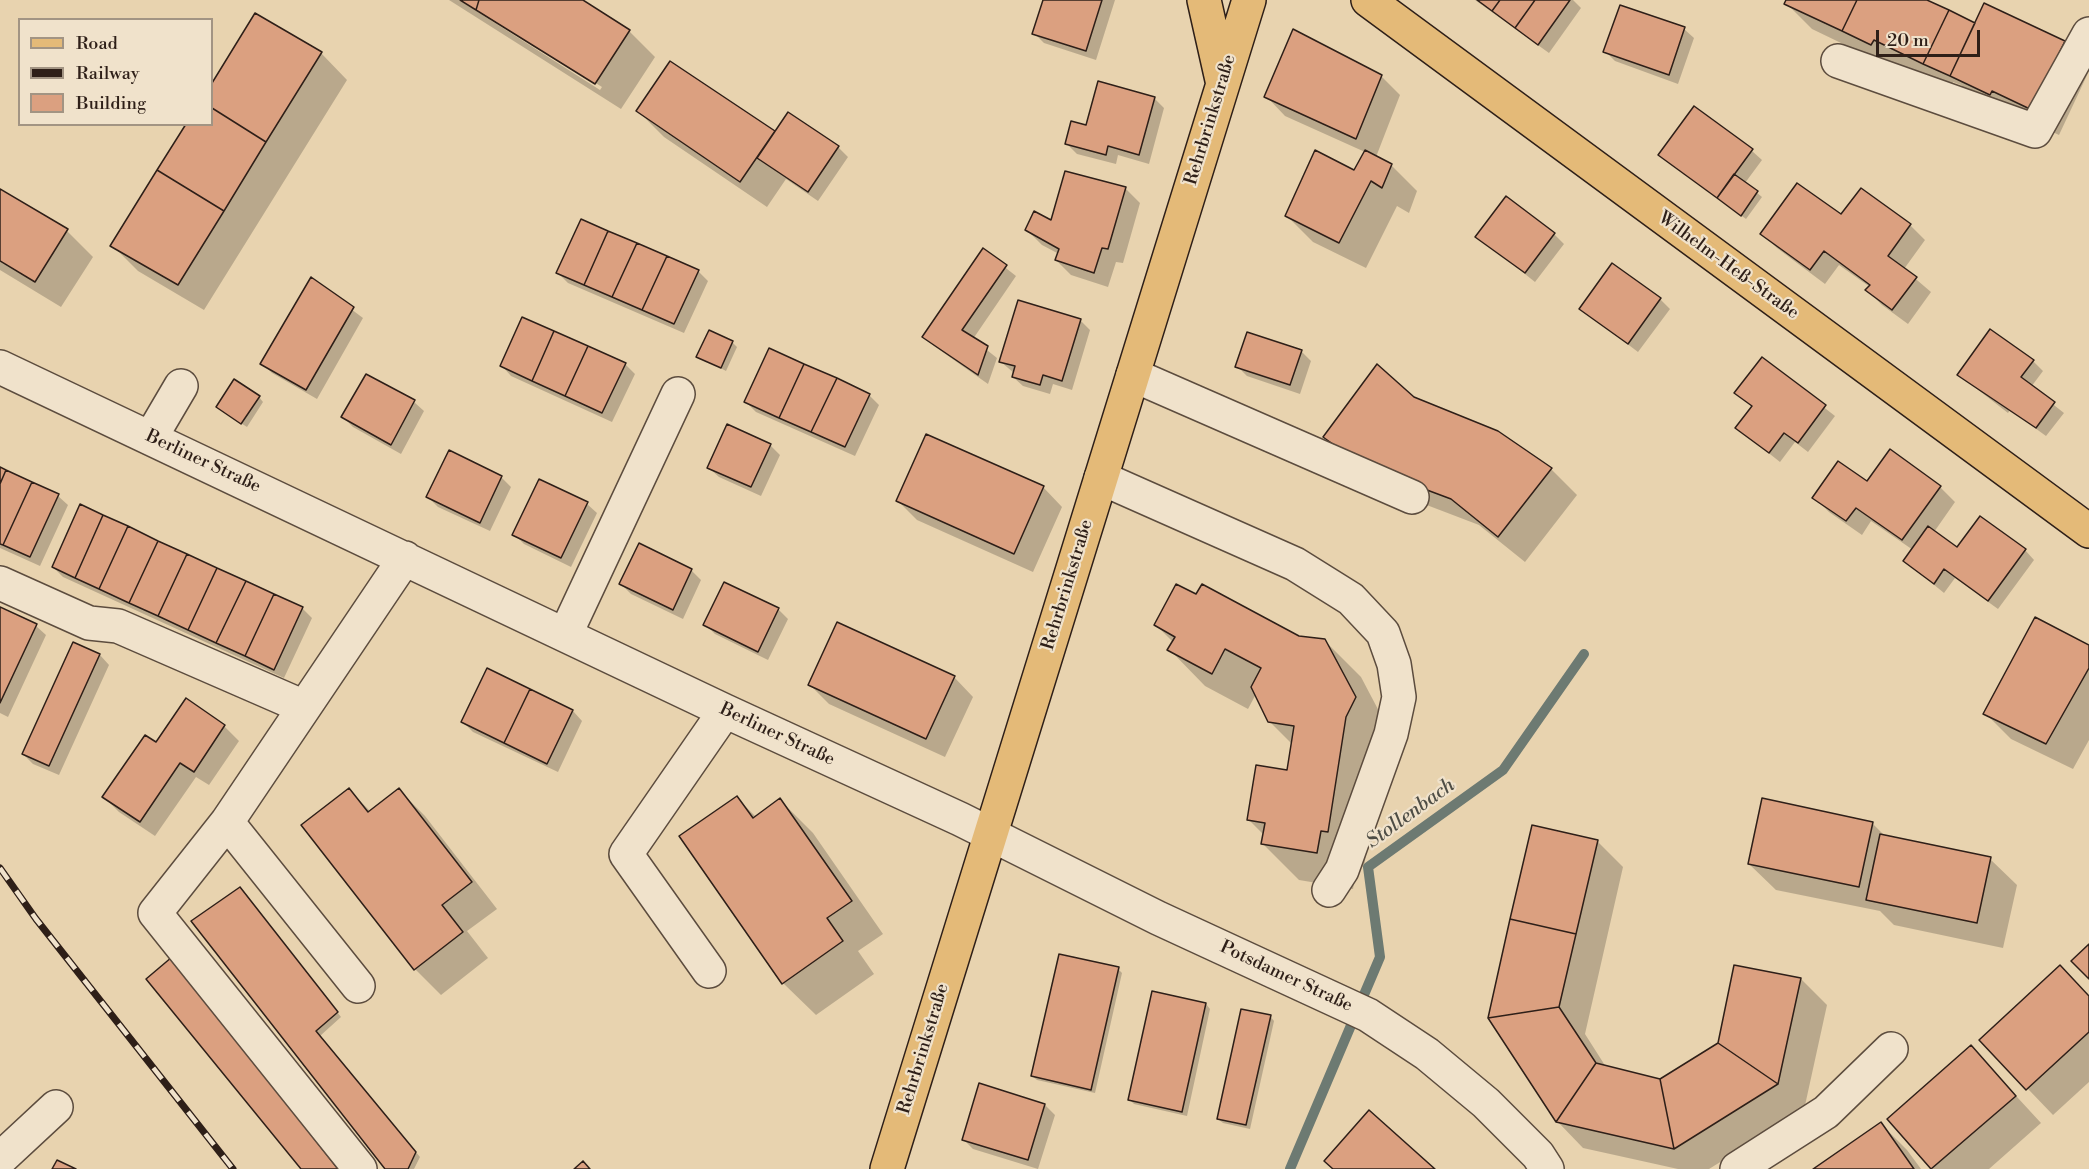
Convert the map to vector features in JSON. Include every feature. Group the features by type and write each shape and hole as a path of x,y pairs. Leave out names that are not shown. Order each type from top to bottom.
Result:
{"main road":[{"path":"1204,0 1222,82"},
{"name":"Rehrbrinkstraße","path":"886,1169 1249,0"},
{"name":"Wilhelm-Heß-Straße","path":"1368,0 2089,531"}],"street":[{"path":"1838,62 2035,131 2089,34"},
{"name":"Berliner Straße","path":"0,367 566,633 725,711 960,819 989,835"},
{"path":"1133,375 1412,497"},
{"path":"151,437 181,386"},
{"path":"566,633 678,394"},
{"path":"1101,478 1295,564 1351,599 1383,633 1394,664 1399,697 1390,734 1342,870 1329,890"},
{"path":"360,1169 155,914 227,822 405,558"},
{"path":"0,583 89,623 118,626 304,707"},
{"path":"709,971 626,854 725,711"},
{"path":"227,822 358,986"},
{"name":"Potsdamer Straße","path":"989,835 1158,918 1368,1015 1427,1054 1486,1103 1538,1155 1547,1169"},
{"path":"1737,1169 1826,1112 1891,1049"},
{"path":"0,1159 56,1107"}],"building":[{"path":"460,0 479,0 476,10"},
{"path":"479,0 583,0 630,30 595,84 476,10"},
{"path":"1043,0 1102,0 1086,51 1032,34"},
{"path":"1477,0 1500,0 1492,11"},
{"path":"1500,0 1535,0 1515,28 1492,11"},
{"path":"1535,0 1570,0 1538,45 1515,28"},
{"path":"1786,0 1857,0 1842,31 1784,4"},
{"path":"1857,0 1927,0 1949,10 1923,64 1874,40 1871,45 1842,31"},
{"path":"1984,3 2065,41 2032,110 1992,91 1990,95 1950,76"},
{"path":"1620,5 1685,27 1669,75 1603,52"},
{"path":"1949,10 1975,23 1950,76 1923,64"},
{"path":"255,13 322,52 266,142 213,109 213,81"},
{"path":"1293,29 1382,75 1356,139 1264,97"},
{"path":"670,61 775,131 740,182 636,111"},
{"path":"1098,81 1155,97 1139,155 1108,146 1106,155 1065,144 1071,121 1086,125"},
{"path":"1694,106 1753,149 1717,198 1658,155"},
{"path":"213,109 266,142 224,211 157,170 185,126 213,126"},
{"path":"788,112 839,146 808,192 757,158"},
{"path":"1315,150 1354,170 1365,150 1392,164 1382,188 1371,181 1339,243 1285,216"},
{"path":"157,170 224,211 178,285 110,246"},
{"path":"1065,171 1126,187 1108,249 1102,248 1094,273 1055,260 1059,249 1025,230 1034,211 1051,220"},
{"path":"1734,174 1758,191 1741,216 1717,198"},
{"path":"1797,183 1841,214 1861,188 1911,224 1888,256 1917,277 1892,310 1865,290 1870,285 1824,251 1810,270 1760,234"},
{"path":"0,189 68,229 35,282 0,261"},
{"path":"1506,196 1555,233 1525,273 1475,237"},
{"path":"581,219 608,231 584,285 556,273"},
{"path":"608,231 637,243 612,297 584,285"},
{"path":"637,243 667,256 642,310 612,297"},
{"path":"983,248 1007,265 962,330 988,346 978,375 922,337"},
{"path":"667,256 699,270 674,324 642,310"},
{"path":"1612,263 1661,298 1628,344 1579,309"},
{"path":"311,277 354,307 306,390 260,364"},
{"path":"1018,300 1081,319 1062,381 1043,375 1040,385 1012,377 1015,366 999,362"},
{"path":"522,317 554,331 532,381 500,366"},
{"path":"1990,329 2034,360 2021,377 2055,402 2036,428 1957,375"},
{"path":"709,330 733,341 721,368 696,357"},
{"path":"554,331 588,346 565,396 532,381"},
{"path":"1247,332 1302,350 1290,385 1235,367"},
{"path":"588,346 626,363 602,413 565,396"},
{"path":"769,348 804,364 779,418 744,402"},
{"path":"1762,357 1826,405 1798,443 1784,433 1769,453 1735,428 1752,406 1734,393"},
{"path":"804,364 837,378 811,432 779,418"},
{"path":"1377,364 1414,397 1498,431 1552,468 1498,537 1451,499 1363,466 1323,437"},
{"path":"366,374 415,400 391,445 341,417"},
{"path":"837,378 870,394 845,447 811,432"},
{"path":"234,379 260,396 241,424 216,407"},
{"path":"727,424 771,444 751,487 707,468"},
{"path":"926,434 1044,486 1014,554 896,501"},
{"path":"1890,449 1941,486 1902,540 1856,508 1846,521 1812,498 1838,461 1867,481"},
{"path":"449,450 502,476 480,523 426,497"},
{"path":"0,467 6,470 0,484"},
{"path":"6,470 32,482 3,545 0,544 0,484"},
{"path":"539,479 588,502 561,558 512,535"},
{"path":"32,482 59,494 30,557 3,545"},
{"path":"80,504 103,515 75,578 52,567"},
{"path":"103,515 128,526 99,589 75,578"},
{"path":"1980,516 2026,549 1988,601 1944,569 1934,584 1903,561 1928,526 1957,547"},
{"path":"128,526 158,541 129,603 99,589"},
{"path":"158,541 187,554 158,616 129,603"},
{"path":"639,543 692,569 673,610 619,584"},
{"path":"187,554 217,568 188,630 158,616"},
{"path":"217,568 246,581 216,643 188,630"},
{"path":"246,581 274,594 245,656 216,643"},
{"path":"724,582 779,608 758,652 703,625"},
{"path":"1176,584 1196,594 1202,584 1299,636 1325,639 1356,697 1346,717 1328,832 1321,831 1317,853 1261,844 1265,823 1247,820 1256,765 1287,770 1294,726 1268,722 1251,687 1261,668 1225,649 1212,674 1167,650 1175,637 1154,625"},
{"path":"274,594 303,607 274,670 245,656"},
{"path":"0,607 37,624 0,703"},
{"path":"2035,617 2089,645 2089,668 2046,744 1983,714"},
{"path":"837,622 955,676 926,739 808,685"},
{"path":"73,642 100,654 49,766 22,754"},
{"path":"487,668 530,689 504,743 461,722"},
{"path":"530,689 573,710 547,764 504,743"},
{"path":"186,698 225,725 194,772 180,763 140,822 102,797 145,735 156,742"},
{"path":"349,788 368,812 399,788 472,882 442,905 463,932 414,970 301,825"},
{"path":"737,796 753,818 780,798 852,901 827,918 843,941 782,984 679,836"},
{"path":"1762,798 1873,822 1859,887 1748,864"},
{"path":"1532,825 1598,840 1576,934 1510,919"},
{"path":"1880,834 1991,857 1977,923 1866,900"},
{"path":"240,887 338,1012 316,1031 416,1152 408,1169 385,1169 191,921"},
{"path":"1510,919 1576,934 1559,1007 1488,1018"},
{"path":"2089,944 2089,979 2071,961"},
{"path":"1059,954 1119,967 1091,1090 1031,1076"},
{"path":"172,957 338,1169 301,1169 146,979"},
{"path":"1734,965 1801,978 1778,1084 1718,1043"},
{"path":"2060,965 2089,996 2089,1032 2026,1090 1979,1040"},
{"path":"1152,991 1206,1003 1182,1112 1128,1100"},
{"path":"1559,1007 1596,1063 1556,1122 1488,1018"},
{"path":"1241,1009 1271,1015 1246,1125 1217,1119"},
{"path":"1718,1043 1778,1084 1674,1149 1660,1079"},
{"path":"1971,1045 2016,1096 1931,1169 1887,1119"},
{"path":"1596,1063 1660,1079 1674,1149 1556,1122"},
{"path":"979,1083 1045,1104 1028,1160 962,1140"},
{"path":"1369,1110 1435,1169 1333,1169 1324,1161"},
{"path":"1881,1122 1914,1169 1813,1169"},
{"path":"57,1160 76,1169 52,1169"},
{"path":"583,1161 590,1169 574,1169"}],"waterway":[{"name":"Stollenbach","path":"1290,1169 1380,957 1368,867 1503,770 1584,654"}],"railway":[{"path":"0,868 36,919 233,1169"}]}
